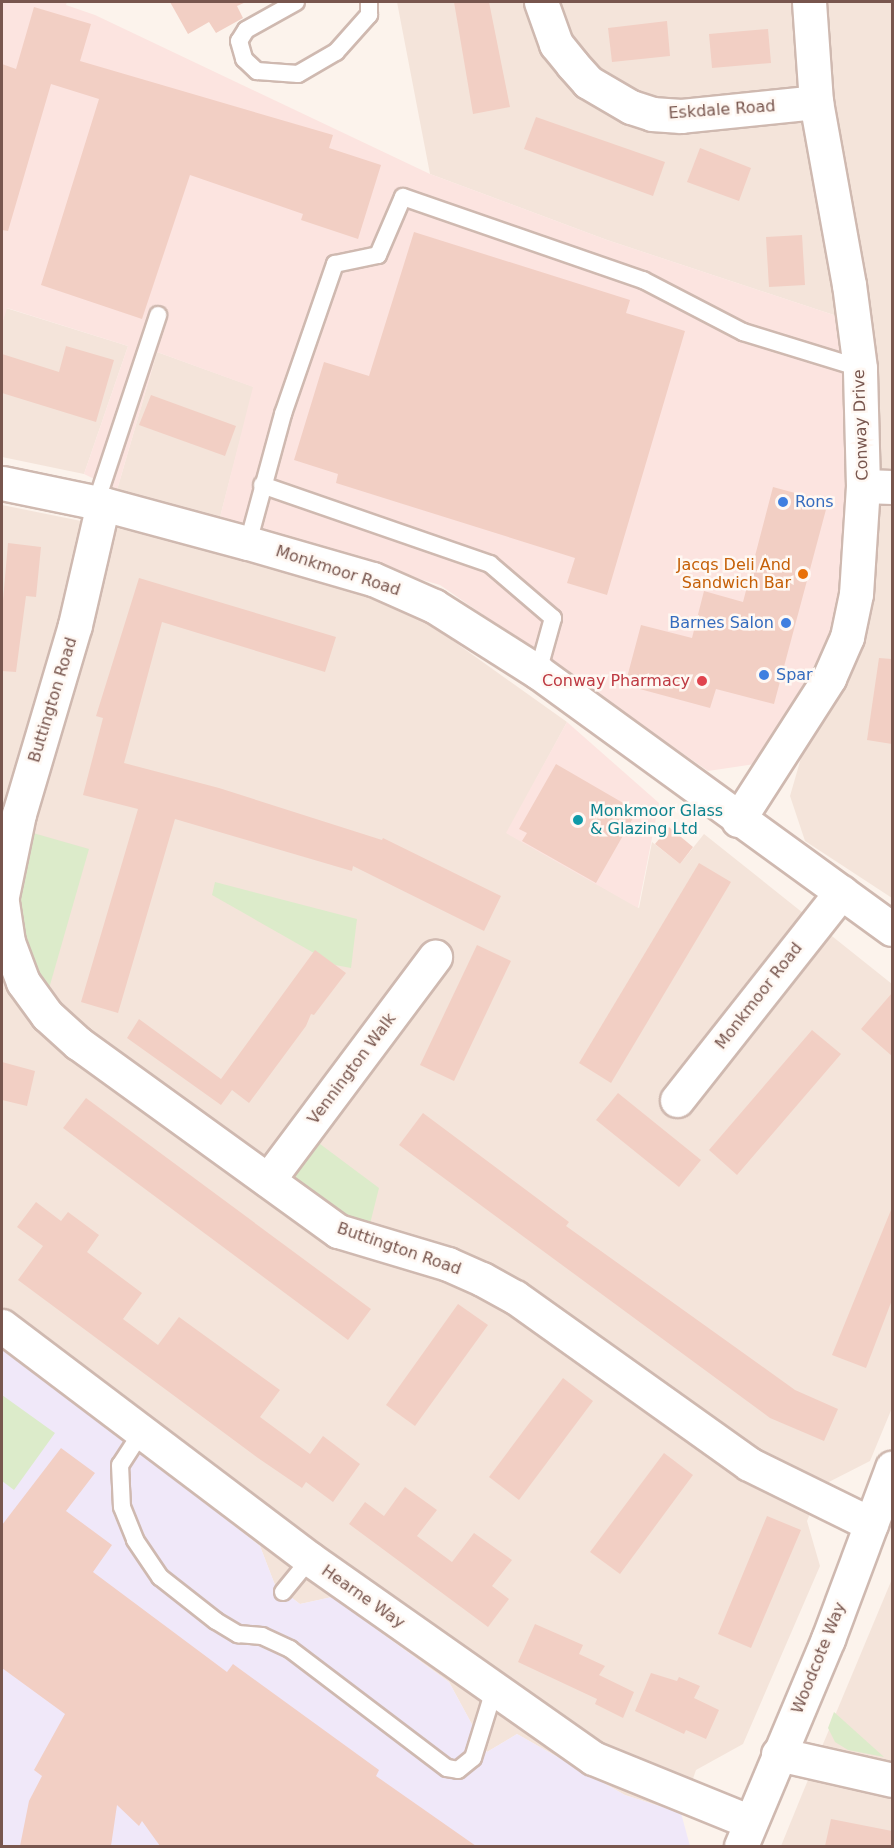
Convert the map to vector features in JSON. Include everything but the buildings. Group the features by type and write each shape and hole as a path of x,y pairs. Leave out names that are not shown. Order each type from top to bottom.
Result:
{"street":[{"name":"Eskdale Road","path":"541,2 556,44 572,64 588,82 631,107 652,114 681,116 816,102"},
{"name":"Conway Drive","path":"738,820 829,678 847,637 878,487 849,285 831,205 816,102 809,2"},
{"name":"Monkmoor Road","path":"2,483 100,504 248,543 373,579 434,606 538,672 738,820 892,928"},
{"name":"Buttington Road","path":"2,896 19,814 75,625 100,504"},
{"name":"Monkmoor Road","path":"677,1100 841,892"},
{"name":"Buttington Road","path":"2,902 8,942 23,982 48,1015 78,1043 338,1231 448,1264 515,1297 748,1464 871,1524"},
{"name":"Vennington Walk","path":"268,1180 435,957"},
{"name":"Hearne Way","path":"2,1326 310,1559 593,1758 746,1834"},
{"name":"Woodcote Way","path":"746,1834 828,1639 892,1468"},
{"path":"778,1754 892,1780"}],"lane":[{"path":"297,2 246,30 239,41 244,59 257,71 298,74 336,52 369,15 369,2"},
{"path":"248,543 262,485 335,264 378,255 403,197 643,280 744,332 860,368"},
{"path":"100,504 158,315"},
{"path":"262,485 490,564 553,618 538,672"},
{"path":"141,1433 120,1465 122,1507 135,1540 160,1577 216,1621 238,1634 262,1636 290,1649 447,1768 459,1770 473,1758 494,1690"},
{"path":"283,1592 310,1559"}],"shaded area":[{"path":"2,2 67,2 66,5 95,15 430,174 607,240 855,322 840,623 755,764 708,771 440,585 219,521 253,387 157,352 117,490 84,474 128,346 7,308 2,324"},
{"path":"397,2 892,2 892,898 805,841 790,796 840,623 855,322 607,240 430,174"},
{"path":"6,308 128,346 84,474 2,457 2,324"},
{"path":"157,352 254,387 219,521 117,490"},
{"path":"2,505 244,554 414,613 567,722 507,833 639,908 652,842 680,864 704,834 892,984 892,1408 870,1461 821,1486 807,1521 820,1566 743,1744 696,1770 681,1813 625,1795 517,1734 487,1752 449,1682 332,1597 300,1604 275,1585 260,1546 2,1344"},
{"path":"567,722 659,803 638,908 506,833"},
{"path":"2,1344 260,1546 275,1585 300,1604 332,1597 449,1682 487,1752 517,1734 625,1795 681,1813 690,1846 2,1846"},
{"path":"892,1579 892,1846 781,1846 803,1792"}],"green space":[{"path":"33,833 89,849 48,992 24,944 19,909 20,888"},
{"path":"215,882 357,919 351,968 335,965 212,895"},
{"path":"308,1135 379,1188 369,1228 341,1217 299,1184 293,1171"},
{"path":"2,1395 55,1433 14,1490 2,1481"},
{"path":"834,1712 884,1757 848,1750 835,1742 828,1728"}],"place":[{"name":"Rons","path":"783,502"},
{"name":"Jacqs Deli And Sandwich Bar","path":"803,574"},
{"name":"Barnes Salon","path":"786,623"},
{"name":"Spar","path":"764,675"},
{"name":"Conway Pharmacy","path":"702,681"},
{"name":"Monkmoor Glass & Glazing Ltd","path":"578,820"}]}
